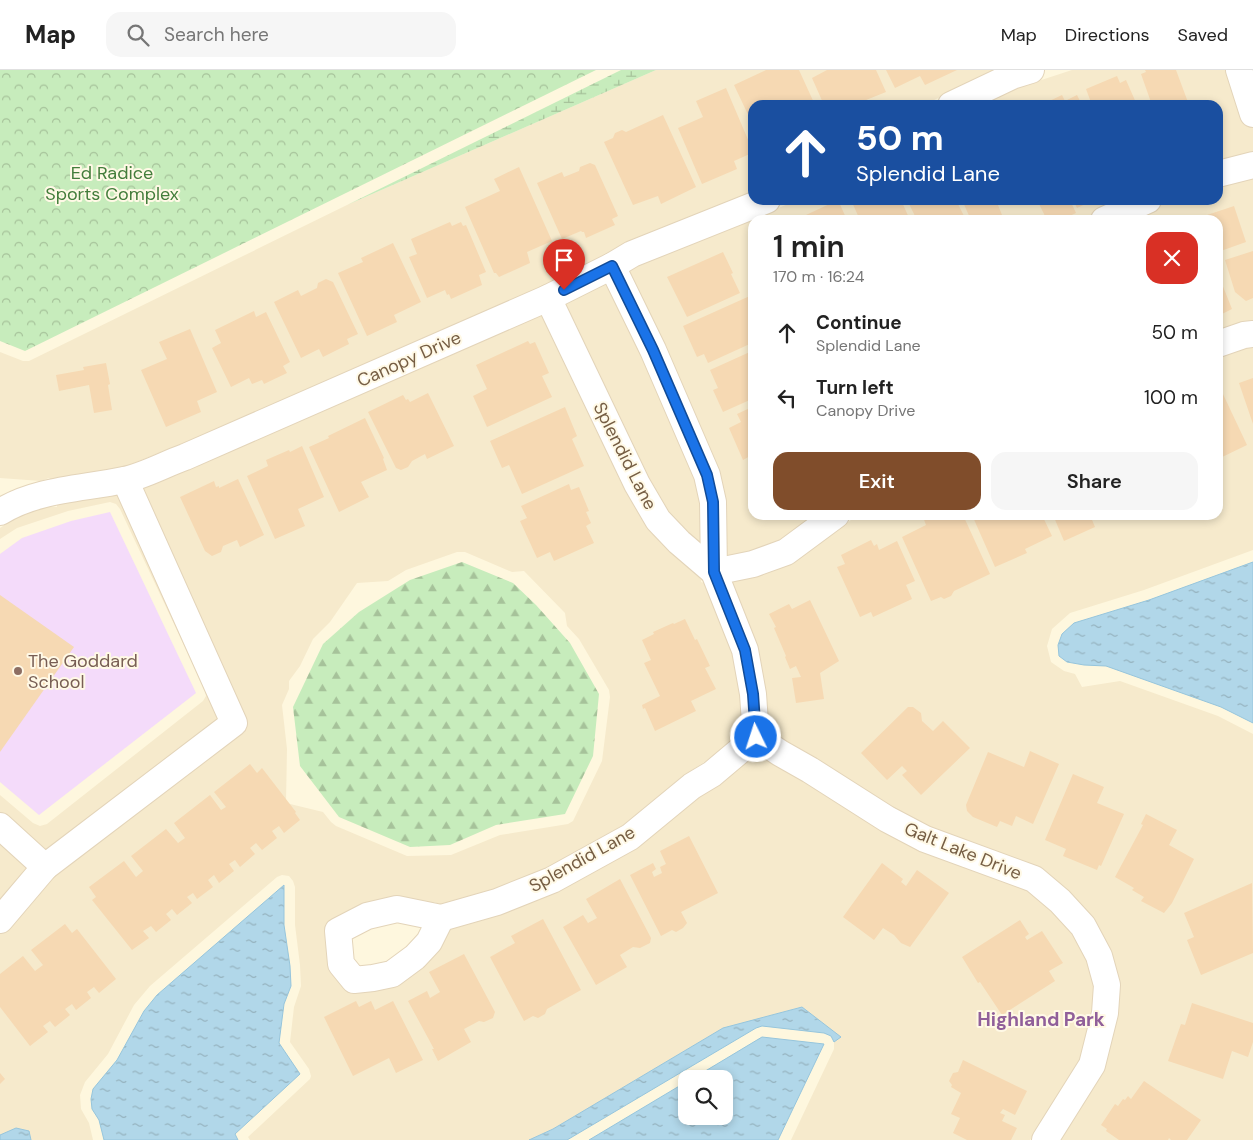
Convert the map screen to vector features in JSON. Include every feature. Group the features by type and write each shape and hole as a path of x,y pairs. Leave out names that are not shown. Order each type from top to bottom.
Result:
{"street":[{"path":"962,100 1012,76 1031,70"},
{"path":"1239,70 1253,114"},
{"path":"1223,173 1253,164"},
{"path":"1115,215 1137,205"},
{"name":"Canopy Drive","path":"0,512 8,507 44,494 125,480 185,457 548,298 632,254 766,207"},
{"path":"612,266 653,350 707,475 713,502 714,572 745,650 753,694 756,737"},
{"name":"Splendid Lane","path":"548,298 641,492 658,520 679,542 714,572"},
{"path":"1223,342 1253,334"},
{"path":"0,920 46,867 234,723 125,480"},
{"name":"Canopy Drive","path":"0,490 44,494"},
{"path":"714,572 754,564 786,552 829,520"},
{"name":"Splendid Lane","path":"441,918 497,902 552,880 630,837 692,786 712,774 756,737"},
{"name":"Galt Lake Drive","path":"756,737 886,819 925,839 1034,879 1060,901 1083,926 1099,956 1107,985 1104,1013 1092,1065 1045,1140"},
{"path":"0,826 46,867"}],"shaded area":[{"path":"656,70 995,70 934,100 748,100 748,194 596,259 542,287 179,445 121,468 51,480 49,478 41,481 0,478 0,352 23,361 29,361 347,205"},
{"path":"1072,70 1253,70 1253,321 1223,329 1223,215 761,215 786,205 1223,205 1223,100 992,100 1017,88"},
{"path":"748,220 748,520 807,520 779,541 749,552 726,556 628,272 638,265"},
{"path":"607,283 642,354 695,477 701,502 701,545 668,513 648,480 564,305"},
{"path":"543,315 702,576 701,582 705,583 733,652 741,695 743,731 718,753 683,776 622,826 545,869 492,891 441,905 434,902 433,904 393,897 360,905 331,920 325,931 377,990 401,984 424,966 440,948 450,928 700,796 758,752 1028,889 1052,909 1073,932 1088,959 1095,985 1092,1010 1081,1059 1030,1140 791,1140 834,1049 834,1042 840,1037 802,1007 723,1028 553,1129 529,1140 250,1140 248,1137 311,1076 309,1069 290,1042 294,1007 301,986 300,965 295,925 295,887 289,876 282,875 277,877 150,986 134,1005 108,1054 85,1082 80,1095 81,1109 89,1123 93,1140 0,1140 0,795 33,823 40,826 47,824 203,701 206,696 205,690 116,504 110,502 68,511 17,528 0,539 0,528 15,518 47,506 57,507 57,504","holes":["457,552 465,552 512,572 524,571 565,613 567,626 579,639 609,690 610,697 602,761 573,821 568,824 500,835 451,855 407,856 336,826 323,812 286,803 287,749 282,705 289,689 289,681 300,666 313,639 330,622 357,583 388,581 406,570"]},
{"path":"1253,346 1253,550 1144,590 1070,613 1052,629 1047,646 1051,662 1064,671 1075,674 1082,687 1120,681 1218,716 1253,734 1253,1140 1060,1140 1104,1069 1094,921 892,809 768,731 730,581 792,563 851,520 1223,520 1223,355"},
{"path":"110,512 196,693 39,815 0,782 0,554 22,538 71,521"}],"green space":[{"name":"Ed Radice Sports Complex","path":"0,70 596,70 25,351 0,341"},
{"path":"621,70 656,70 347,205"},
{"path":"462,562 513,583 536,605 570,643 599,694 593,756 565,814 496,825 450,845 410,847 339,817 300,766 293,707 323,644 359,612 410,580"}],"water":[{"path":"1253,562 1253,723 1221,707 1106,666 1067,662 1059,656 1058,645 1062,634 1074,623 1149,600"},
{"path":"284,885 284,925 291,986 284,1004 279,1043 300,1074 235,1134 238,1140 104,1140 99,1120 92,1109 93,1089 117,1060 144,1011 157,995"},
{"path":"802,1007 841,1037 834,1042 831,1036 824,1033 762,1026 685,1070 678,1070 678,1074 567,1140 529,1140 553,1129 723,1028"},
{"path":"762,1037 824,1044 778,1140 589,1140 678,1087 678,1125 733,1125 733,1070 707,1070"},
{"path":"16,1128 29,1131 31,1140 0,1140 0,1135"}],"building":[{"path":"766,70 799,70 813,100 748,100 748,115 734,85"},
{"path":"827,70 876,70 886,92 866,100 822,100 812,78"},
{"path":"886,70 957,70 925,85 920,76 895,88"},
{"path":"1145,70 1176,70 1187,100 1150,100 1141,74 1146,72"},
{"path":"1117,76 1120,83 1126,80 1135,100 1090,100 1086,89"},
{"path":"726,88 748,140 748,155 734,161 737,169 702,184 678,128 703,117 696,101"},
{"path":"1062,95 1064,100 1052,100"},
{"path":"1077,95 1080,100 1067,100"},
{"path":"663,115 696,187 661,204 658,196 633,205 604,142 613,138 615,133 622,130 626,132"},
{"path":"590,163 595,165 618,216 612,219 615,225 586,238 584,232 581,231 562,239 537,183 562,172 564,177 579,171 580,167"},
{"path":"519,167 552,241 527,252 530,263 499,277 494,273 465,207 500,191 494,179"},
{"path":"827,205 840,205 845,215 806,215"},
{"path":"853,205 903,205 908,215 858,215"},
{"path":"910,205 958,205 964,215 914,215"},
{"path":"964,205 998,205 1002,215 969,215"},
{"path":"1040,205 1072,205 1076,213 1072,215 1044,215"},
{"path":"1234,206 1246,242 1223,250 1223,215 1207,215"},
{"path":"450,222 452,226 461,222 463,226 466,225 486,272 479,275 482,285 451,299 445,290 427,298 409,257 417,254 411,239"},
{"path":"393,243 421,302 394,315 397,322 367,336 338,273 363,262 361,258"},
{"path":"1253,251 1253,298 1246,301 1235,292 1225,260"},
{"path":"723,252 740,293 687,317 667,277"},
{"path":"326,279 333,282 358,334 347,339 349,344 323,357 319,349 301,358 274,302 298,290 301,296 317,288 318,283"},
{"path":"1223,286 1232,309 1223,314"},
{"path":"748,297 748,345 708,363 704,354 697,357 683,326"},
{"path":"254,311 256,317 266,312 290,362 283,366 287,373 264,384 262,380 252,384 249,378 231,387 212,348 221,343 215,330"},
{"path":"190,329 217,392 197,401 201,412 166,427 141,370 167,359 159,342"},
{"path":"528,341 530,344 535,342 549,373 542,376 552,397 487,427 473,396 487,389 476,365"},
{"path":"748,353 748,401 723,412 713,390 718,388 710,370"},
{"path":"106,363 112,410 94,413 89,385 59,391 56,375 84,370 83,367"},
{"path":"1253,378 1253,424 1239,383"},
{"path":"428,393 454,446 427,459 425,454 401,470 396,468 368,412 403,395 410,402"},
{"path":"1223,394 1247,445 1223,457"},
{"path":"565,407 577,436 572,439 584,466 522,494 509,465 502,468 490,441"},
{"path":"748,409 748,457 743,460 729,428 741,422 737,414"},
{"path":"365,418 384,458 387,470 361,482 369,497 339,512 309,447"},
{"path":"302,446 324,497 298,509 305,526 275,539 247,476 268,466 266,460"},
{"path":"238,479 264,535 240,547 237,540 223,546 221,552 212,556 205,551 180,497 214,481 216,487 219,486 219,488"},
{"path":"569,484 571,490 579,487 589,511 586,512 591,523 586,526 594,543 554,561 550,552 537,558 520,521 527,518 521,506"},
{"path":"924,520 965,520 990,574 954,591 951,596 931,601 902,537 926,525"},
{"path":"974,520 1044,520 1052,536 1025,549 1027,553 995,567"},
{"path":"1055,520 1092,520 1095,527 1064,541"},
{"path":"871,540 874,546 877,544 879,550 897,541 915,581 906,585 912,599 873,617 871,612 860,617 837,567 845,564 841,555"},
{"path":"0,595 74,647 0,752"},
{"path":"810,600 839,661 820,673 824,699 796,703 792,678 801,677 796,666 790,669 774,628 776,627 769,614 789,604 792,609"},
{"path":"685,619 710,666 705,668 716,689 691,701 696,711 655,731 642,705 660,696 644,663 651,660 642,640 654,634 653,632"},
{"path":"908,707 913,707 921,713 922,721 933,731 943,721 970,748 921,795 902,775 907,771 902,766 887,780 861,753"},
{"path":"1030,751 1059,764 1033,824 1016,816 1012,826 1000,821 997,827 973,817 967,811 966,805 988,752 1024,767"},
{"path":"250,764 257,773 262,768 300,820 284,833 279,826 272,831 277,838 262,850 256,843 250,848 255,854 240,867 235,860 229,864 234,871 219,883 214,875 208,880 213,887 197,899 193,893 187,897 192,903 177,915 172,909 166,914 171,920 156,932 151,926 143,931 149,938 132,950 92,900 96,897 89,887 124,861 136,877 143,871 131,856 166,829 178,843 185,838 174,823 210,795 221,810 226,807 214,792"},
{"path":"1073,774 1104,787 1097,803 1124,814 1101,866 1099,865 1097,870 1063,856 1066,849 1045,840"},
{"path":"1146,814 1177,830 1169,845 1194,859 1172,903 1164,913 1141,901 1144,897 1132,890 1134,888 1115,877 1143,825 1141,824"},
{"path":"689,836 718,893 681,912 687,923 683,928 676,932 672,930 661,936 630,875 653,863 656,869 652,872 654,877 662,873 660,867 666,864 660,851"},
{"path":"882,863 903,879 901,882 906,886 917,870 949,893 910,947 901,943 894,935 883,928 874,940 843,917"},
{"path":"620,879 651,938 650,943 640,948 633,947 620,955 627,967 596,985 563,927 583,915 588,923 597,918 586,899"},
{"path":"1252,883 1253,953 1201,975 1187,940 1194,937 1184,913"},
{"path":"543,919 581,990 547,1009 545,1014 538,1018 533,1016 524,1021 490,957 515,943 511,936"},
{"path":"1020,920 1029,934 1025,937 1027,940 1042,931 1063,963 1049,971 1055,981 1002,1015 980,982 978,983 962,957"},
{"path":"65,924 72,933 77,929 116,979 99,993 94,987 87,992 91,998 76,1010 72,1004 65,1009 70,1015 55,1027 50,1021 43,1026 48,1032 30,1046 0,1007 0,974 23,956 35,971 43,965 31,950"},
{"path":"464,954 495,1012 493,1018 484,1022 479,1021 464,1029 471,1042 438,1061 432,1049 434,1049 408,1001 427,991 430,998 440,992 429,972"},
{"path":"356,1001 359,1007 371,1001 375,1010 393,1001 423,1060 396,1073 389,1058 353,1076 324,1017"},
{"path":"1192,1003 1253,1023 1253,1042 1248,1057 1232,1051 1223,1079 1168,1061 1181,1024 1185,1025"},
{"path":"963,1060 1027,1091 1015,1115 1003,1109 1000,1113 1005,1115 1002,1121 1017,1128 1011,1140 967,1140 953,1133 960,1118 951,1114 961,1093 951,1087 952,1085 949,1081 953,1073 958,1072"},
{"path":"0,1073 5,1079 0,1084"},
{"path":"1144,1081 1201,1120 1187,1140 1171,1140 1169,1138 1168,1140 1119,1140 1101,1125 1115,1104 1118,1106 1128,1096 1131,1099"}],"place":[{"name":"The Goddard School","path":"18,671"}],"district":[{"name":"Highland Park","path":"1041,1019"}],"route":[{"path":"564,290 612,266 653,350 707,475 713,502 714,572 745,650 753,694 756,737"}]}
